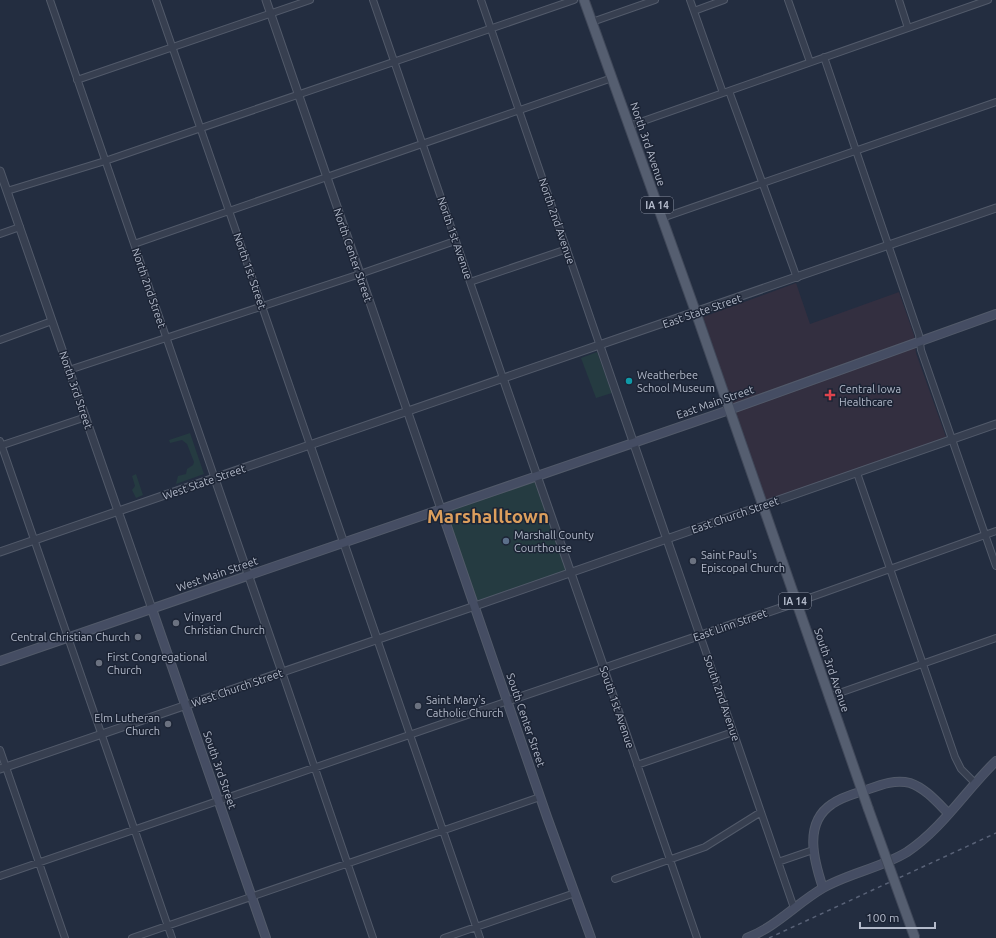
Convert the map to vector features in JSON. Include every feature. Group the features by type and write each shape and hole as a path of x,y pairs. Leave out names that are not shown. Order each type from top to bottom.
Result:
{"main road":[{"name":"North 3rd Avenue","path":"584,0 696,313 728,410"},
{"name":"East Main Street","path":"441,509 728,410 996,314"},
{"name":"South 3rd Avenue","path":"728,410 828,697 915,938"},
{"name":"West Main Street","path":"0,661 441,509"},
{"name":"South Center Street","path":"441,509 540,797 591,938"},
{"name":"South 3rd Street","path":"152,609 266,938"},
{"path":"747,938 763,931 824,888 906,852 924,838 996,761"},
{"path":"824,888 816,866 813,850 816,826 824,811 836,801 862,791 893,782 910,783 925,792 948,813"}],"street":[{"name":"North 2nd Street","path":"50,0 282,672"},
{"name":"North 1st Street","path":"156,0 377,639"},
{"name":"North Center Street","path":"266,0 441,509"},
{"path":"77,80 310,0"},
{"name":"North 1st Avenue","path":"373,0 393,62 537,475"},
{"name":"North 2nd Avenue","path":"481,0 634,442"},
{"path":"7,191 105,161 574,0"},
{"path":"592,22 655,0"},
{"path":"690,0 762,183 797,278"},
{"path":"694,11 724,0"},
{"path":"788,0 810,62"},
{"path":"899,0 908,28"},
{"path":"629,126 988,0"},
{"path":"824,57 996,566"},
{"path":"134,244 423,145 612,78"},
{"path":"662,218 996,102"},
{"name":"North 3rd Street","path":"0,171 152,609"},
{"name":"East State Street","path":"407,411 696,313 996,208"},
{"path":"0,234 20,227"},
{"path":"70,370 456,241"},
{"path":"470,282 567,249"},
{"path":"0,340 52,321"},
{"name":"West State Street","path":"0,552 215,479 407,411"},
{"path":"86,417 1,444 172,938"},
{"name":"East Church Street","path":"475,606 996,424"},
{"name":"South 2nd Avenue","path":"634,442 794,908"},
{"path":"858,473 955,757 961,770 975,783"},
{"name":"South 1st Avenue","path":"537,475 697,938"},
{"name":"East Linn Street","path":"508,701 796,603 996,531"},
{"name":"West Church Street","path":"3,768 475,606"},
{"path":"828,697 996,638"},
{"path":"377,639 480,938"},
{"path":"282,672 373,938"},
{"path":"0,876 508,701"},
{"path":"637,765 733,732"},
{"path":"0,750 3,768 39,863 65,938"},
{"path":"132,938 540,797"},
{"path":"615,878 705,847 761,812"},
{"path":"778,862 813,850"},
{"path":"444,938 575,892"}],"shaded area":[{"name":"Central Iowa Healthcare","path":"796,283 810,324 899,292 914,335 916,353 946,437 765,502 703,317"}],"green space":[{"path":"597,352 612,393 596,398 581,358"},
{"path":"190,433 204,474 176,484 178,476 186,474 187,469 193,465 194,462 187,444 182,440 170,443 169,440"},
{"path":"136,474 143,495 136,498 132,490 135,486 132,476"},
{"path":"537,475 571,573 475,606 441,509"}],"railway":[{"path":"769,938 996,833"}],"place":[{"name":"Weatherbee School Museum","path":"629,381"},
{"name":"Central Iowa Healthcare","path":"830,395"},
{"name":"Marshall County Courthouse","path":"506,541"},
{"name":"Saint Paul's Episcopal Church","path":"693,561"},
{"name":"Vinyard Christian Church","path":"176,623"},
{"name":"Central Christian Church","path":"138,637"},
{"name":"First Congregational Church","path":"99,663"},
{"name":"Saint Mary's Catholic Church","path":"418,706"},
{"name":"Elm Lutheran Church","path":"168,724"}],"district":[{"name":"Marshalltown","path":"488,516"}]}
